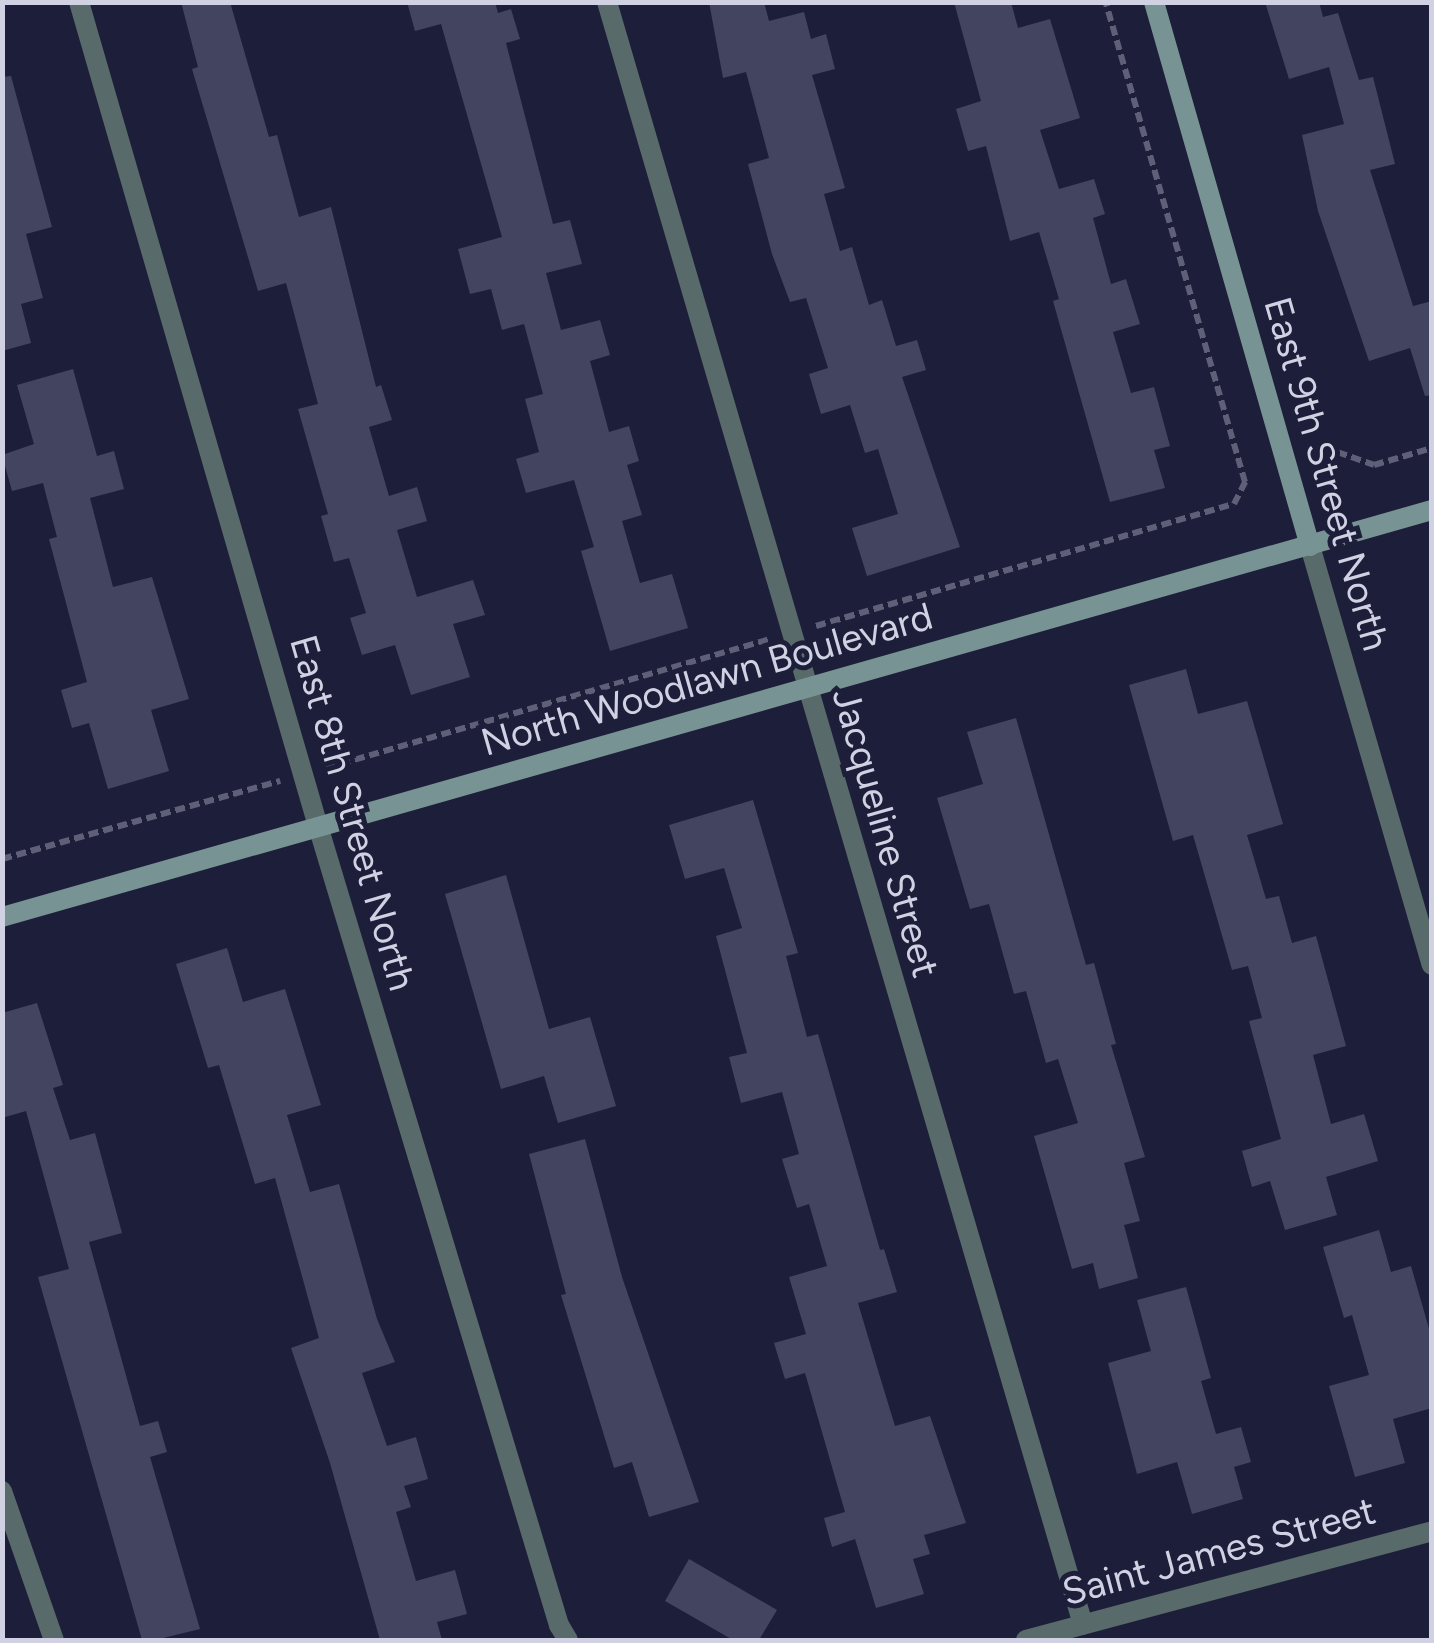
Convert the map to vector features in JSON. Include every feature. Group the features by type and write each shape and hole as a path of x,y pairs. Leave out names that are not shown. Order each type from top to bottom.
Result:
{"main road":[{"name":"East 9th Street North","path":"1154,2 1310,546"},
{"name":"North Woodlawn Boulevard","path":"2,917 1432,510"}],"street":[{"name":"East 8th Street North","path":"79,2 318,826 559,1626 568,1640"},
{"name":"Jacqueline Street","path":"607,2 1083,1624"},
{"name":"East 9th Street North","path":"1310,546 1432,966"},
{"path":"2,1491 54,1640"},
{"name":"Saint James Street","path":"1026,1640 1432,1532"}],"path":[{"path":"1241,470 1324,447 1374,466 1432,448"}],"building":[{"path":"181,2 230,2 269,137 277,135 299,217 331,207 376,387 381,385 392,420 369,427 389,496 417,487 427,521 397,530 417,597 473,580 485,615 453,624 470,677 411,695 395,645 362,655 350,618 366,613 349,558 334,562 321,516 328,514 298,409 318,404 286,283 258,291 192,69 198,67"},
{"path":"407,2 495,2 498,13 511,9 520,39 506,43 553,224 570,220 582,264 546,273 561,330 600,320 610,355 590,361 609,432 629,426 639,461 627,465 642,515 622,521 640,583 672,574 688,628 610,651 581,551 594,547 574,480 526,493 516,459 539,452 525,399 543,394 524,324 502,330 491,289 470,294 458,249 502,237 441,24 415,31"},
{"path":"709,2 764,2 769,21 804,12 811,39 826,34 835,69 812,75 845,188 824,194 840,251 852,247 869,305 882,300 896,346 917,340 926,370 902,377 960,547 867,576 852,528 898,514 878,449 865,453 850,405 821,414 809,374 828,368 806,298 790,302 772,254 748,164 769,158 746,72 723,78"},
{"path":"954,2 1011,2 1018,28 1050,19 1080,118 1040,130 1059,189 1094,179 1105,214 1093,218 1111,284 1126,279 1140,324 1113,332 1131,393 1154,387 1170,446 1154,450 1165,488 1110,502 1053,301 1059,299 1039,232 1010,241 986,146 968,151 956,109 981,101"},
{"path":"1265,2 1319,2 1323,17 1338,13 1359,80 1373,77 1395,164 1370,170 1413,306 1432,301 1432,395 1425,396 1410,348 1369,361 1318,211 1302,135 1344,124 1329,67 1289,79"},
{"path":"11,76 52,227 26,234 43,298 21,304 31,343 2,351 2,77"},
{"path":"73,369 97,456 114,451 124,489 90,498 113,587 152,577 189,699 151,710 169,771 108,789 89,723 72,728 61,690 87,682 49,539 57,537 43,483 12,491 2,455 34,444 17,385"},
{"path":"1186,669 1198,714 1247,701 1283,824 1247,835 1266,899 1279,896 1292,943 1316,936 1346,1046 1313,1055 1331,1124 1364,1114 1378,1161 1326,1177 1337,1215 1285,1230 1270,1181 1252,1187 1242,1151 1281,1139 1249,1021 1262,1018 1248,966 1232,970 1193,835 1173,841 1129,685"},
{"path":"1016,718 1086,965 1094,963 1116,1044 1111,1045 1145,1157 1124,1163 1140,1221 1124,1225 1138,1278 1099,1289 1093,1263 1072,1269 1034,1136 1078,1123 1058,1059 1046,1063 1026,991 1014,994 989,904 970,909 937,798 983,784 967,732"},
{"path":"753,800 798,953 786,956 807,1037 818,1034 880,1250 884,1249 897,1292 858,1303 895,1426 930,1416 966,1523 924,1535 930,1554 913,1559 924,1594 876,1608 855,1539 832,1547 824,1518 845,1512 805,1373 785,1379 774,1343 806,1334 789,1277 827,1266 809,1204 797,1208 782,1159 799,1154 782,1092 741,1103 729,1057 747,1053 716,936 742,928 724,868 685,879 669,825"},
{"path":"506,875 549,1029 590,1017 616,1106 558,1123 544,1076 501,1089 445,894"},
{"path":"227,948 243,1002 285,989 321,1105 287,1115 310,1192 339,1184 377,1319 395,1362 362,1373 387,1446 416,1437 428,1479 404,1486 411,1507 396,1512 416,1581 455,1570 467,1614 437,1622 442,1640 380,1640 330,1463 291,1348 319,1338 275,1178 255,1184 219,1065 208,1068 176,964"},
{"path":"37,1003 63,1085 53,1088 70,1140 95,1133 122,1233 89,1242 140,1426 158,1421 167,1452 150,1457 200,1629 155,1640 142,1640 38,1277 69,1269 26,1111 2,1118 2,1013"},
{"path":"585,1139 622,1277 699,1502 649,1517 632,1462 614,1468 561,1295 566,1294 529,1154"},
{"path":"1379,1230 1391,1272 1411,1266 1432,1339 1432,1408 1393,1419 1405,1463 1355,1477 1329,1386 1369,1375 1352,1315 1344,1318 1323,1247"},
{"path":"1186,1287 1211,1378 1201,1381 1216,1434 1241,1427 1251,1462 1234,1467 1243,1499 1192,1514 1177,1462 1137,1474 1108,1363 1151,1351 1137,1300"},
{"path":"689,1559 777,1610 759,1640 733,1640 665,1601"}]}
